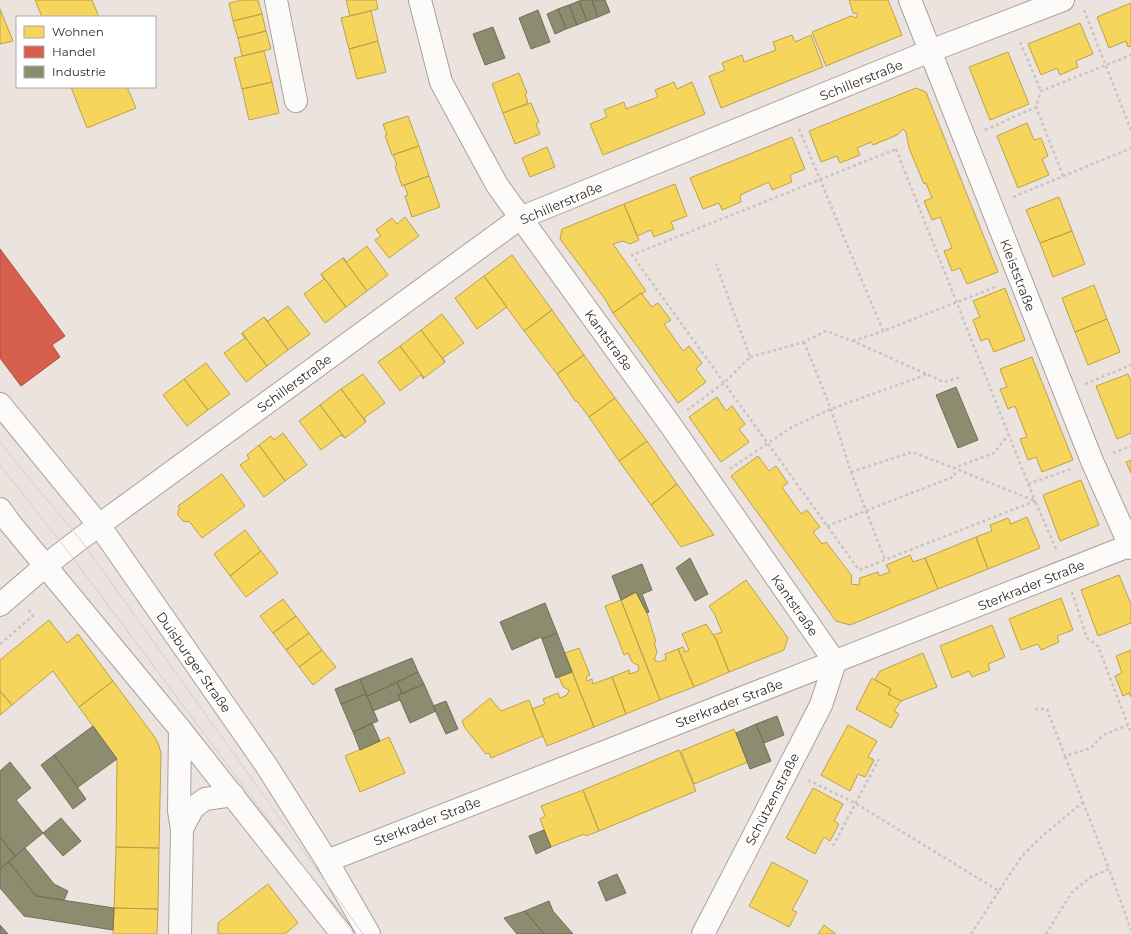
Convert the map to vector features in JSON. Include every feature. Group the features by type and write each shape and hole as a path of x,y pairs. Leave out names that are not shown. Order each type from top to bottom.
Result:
{"street":[{"path":"276,0 296,101"},
{"name":"Kantstraße","path":"420,0 441,82 497,185 669,423 835,662"},
{"name":"Kleiststraße","path":"910,0 1092,461 1131,546"},
{"name":"Schillerstraße","path":"0,605 45,566 520,218 930,51 1011,20 1073,4"},
{"name":"Duisburger Straße","path":"0,404 99,526 266,765 327,860 369,934"},
{"path":"0,509 233,795 342,934"},
{"name":"Sterkrader Straße","path":"327,860 835,662 1068,580 1131,546"},
{"name":"Schützenstraße","path":"703,934 821,705 835,662"},
{"path":"180,730 179,811 182,829 180,934"},
{"path":"182,829 193,808 205,799 233,795"}],"path":[{"path":"1073,4 1105,65 1131,130"},
{"path":"1011,20 1041,91 1036,107 1063,176"},
{"path":"1041,91 1131,55"},
{"path":"965,139 1036,107"},
{"path":"791,108 883,331"},
{"path":"991,206 1131,148"},
{"path":"1035,501 859,570 632,255 896,149 1028,484 1068,580 1087,638 1098,646 1131,733"},
{"path":"716,264 750,357"},
{"path":"853,341 883,331 1019,277"},
{"path":"669,423 724,383 750,357 804,342 826,331 853,341 944,382 961,377"},
{"path":"804,342 831,409 851,472 885,560"},
{"path":"1065,392 1131,364"},
{"path":"710,483 792,426 831,409 928,374"},
{"path":"954,468 994,453 1009,434"},
{"path":"851,472 912,452 1035,501"},
{"path":"1028,484 1092,461"},
{"path":"827,526 955,476 954,468"},
{"path":"1035,709 1047,709 1131,930"},
{"path":"1065,756 1092,748 1103,735 1128,725"},
{"path":"832,846 879,759"},
{"path":"788,770 855,803 999,891"},
{"path":"971,934 1021,857 1039,839 1083,802"},
{"path":"1046,934 1072,892 1091,877 1109,869"}],"building: Wohnen":[{"path":"35,0 92,0 99,16 42,16"},
{"path":"242,0 258,0 262,14 233,21 229,3"},
{"path":"346,0 376,0 378,9 350,16"},
{"path":"849,0 888,0 902,35 826,66 812,32 851,16 856,18 858,14 853,13"},
{"path":"1131,3 1131,46 1128,47 1126,41 1109,48 1097,17"},
{"path":"0,9 13,41 0,44"},
{"path":"371,11 378,41 349,49 341,18"},
{"path":"262,14 266,31 238,38 233,21"},
{"path":"1080,23 1093,54 1076,61 1078,67 1060,75 1057,68 1041,75 1028,44"},
{"path":"266,31 271,49 242,56 238,38"},
{"path":"792,35 795,42 811,35 823,67 721,108 709,76 725,70 722,63 742,55 744,62 776,50 773,42"},
{"path":"378,41 386,72 357,79 349,49"},
{"path":"264,51 272,82 242,89 234,58"},
{"path":"1008,52 1029,104 990,120 969,67"},
{"path":"519,73 527,93 525,94 528,103 503,113 492,84"},
{"path":"272,82 279,113 249,120 242,89"},
{"path":"674,82 677,89 692,82 705,114 603,155 590,124 607,117 604,110 624,102 626,109 658,97 655,90"},
{"path":"71,88 127,88 136,108 87,128"},
{"path":"916,88 926,92 998,272 967,284 960,268 952,271 944,251 952,248 940,217 932,220 924,201 932,198 926,183 924,184 909,148 906,132 903,129 897,135 873,145 871,142 857,148 860,155 840,163 837,156 821,162 809,131"},
{"path":"531,103 539,122 536,124 540,134 515,144 503,113"},
{"path":"408,116 419,146 392,155 385,136 387,135 383,124"},
{"path":"1027,123 1034,140 1041,138 1048,156 1042,159 1049,175 1018,188 997,136"},
{"path":"792,137 805,169 790,175 792,182 772,190 769,182 740,195 741,202 722,210 719,203 703,209 690,178"},
{"path":"419,146 429,176 402,186 393,155"},
{"path":"547,147 555,167 530,177 522,158"},
{"path":"429,176 440,207 412,217 405,196 408,195 404,185"},
{"path":"675,184 687,216 671,222 674,229 654,237 651,230 637,236 624,204"},
{"path":"1059,197 1072,231 1040,243 1026,210"},
{"path":"624,204 639,240 630,244 623,241 613,244 646,291 613,313 605,299 560,239 562,229"},
{"path":"405,217 419,236 389,258 375,240 381,236 376,230 392,218 397,224"},
{"path":"1072,231 1085,264 1053,277 1040,243"},
{"path":"367,246 388,275 367,291 343,258 346,262"},
{"path":"512,255 552,310 524,331 484,276"},
{"path":"343,258 367,291 346,307 321,274"},
{"path":"321,274 346,307 325,323 304,294 324,279"},
{"path":"484,276 507,307 477,329 455,298"},
{"path":"1094,285 1107,319 1075,332 1062,298"},
{"path":"1005,288 1025,340 994,352 988,338 981,341 973,320 980,317 973,301"},
{"path":"641,293 652,307 658,303 671,320 664,324 683,351 689,346 702,363 696,369 706,382 678,403 613,313"},
{"path":"288,306 310,334 288,350 264,317 268,321"},
{"path":"552,310 584,355 557,374 524,331"},
{"path":"442,314 464,343 443,358 445,362 421,330"},
{"path":"264,317 288,350 267,366 242,333"},
{"path":"1107,319 1120,352 1088,365 1075,332"},
{"path":"421,330 445,362 424,378 400,346"},
{"path":"242,333 267,366 246,382 224,353 245,338"},
{"path":"400,346 424,378 423,379 421,375 400,391 378,362"},
{"path":"584,355 615,398 589,417 577,401 576,402 557,374"},
{"path":"1032,357 1073,460 1042,472 1036,457 1028,460 1020,439 1027,437 1015,406 1008,409 1000,389 1007,387 1000,369"},
{"path":"206,363 230,394 208,410 184,379"},
{"path":"363,374 385,403 364,418 366,422 341,389"},
{"path":"1128,374 1131,381 1131,433 1117,439 1096,386"},
{"path":"184,379 208,410 187,426 163,395"},
{"path":"341,389 366,422 345,438 320,405"},
{"path":"717,397 726,411 732,406 745,424 739,429 749,442 721,462 689,417"},
{"path":"615,398 647,441 619,461 589,417"},
{"path":"320,405 345,438 341,435 321,450 299,421"},
{"path":"283,433 307,465 285,481 259,445 271,436 274,440"},
{"path":"647,441 677,484 651,505 619,461"},
{"path":"259,445 285,481 264,497 240,465 249,459 247,455"},
{"path":"758,456 769,471 776,466 788,483 782,487 801,514 807,510 820,527 813,532 822,544 826,542 852,576 851,584 859,585 860,578 878,572 879,576 890,572 886,565 910,555 913,562 925,558 938,589 850,625 836,621 731,476"},
{"path":"1131,460 1131,473 1126,462"},
{"path":"222,474 245,506 202,538 189,521 183,521 178,515 178,510 180,509 178,506"},
{"path":"1081,480 1099,525 1060,541 1043,495"},
{"path":"677,484 714,535 681,547 651,505"},
{"path":"1027,517 1040,548 988,569 976,537 992,531 990,525 1008,518 1011,524"},
{"path":"245,530 261,551 230,576 214,554"},
{"path":"976,537 988,569 938,589 925,558"},
{"path":"261,551 278,573 246,597 230,576"},
{"path":"1119,575 1131,604 1131,623 1098,636 1081,590"},
{"path":"746,580 788,638 784,650 729,672 713,635 722,632 714,613 709,606"},
{"path":"636,592 647,613 656,642 654,642 657,652 654,660 659,662 666,659 665,654 678,649 694,687 660,700 621,600"},
{"path":"1061,598 1073,630 1057,636 1059,642 1041,650 1038,644 1021,650 1009,619"},
{"path":"283,599 296,616 273,633 260,616"},
{"path":"621,600 660,700 626,714 612,677 629,670 630,674 638,671 639,666 632,662 628,653 624,655 605,606"},
{"path":"296,616 309,633 286,650 273,633"},
{"path":"49,620 67,643 78,634 113,681 79,707 53,671 12,705 0,691 0,660"},
{"path":"706,624 716,639 729,672 694,687 678,649 683,647 685,652 689,650 682,634"},
{"path":"992,625 1005,657 988,664 990,670 972,677 969,671 952,678 940,646"},
{"path":"309,633 322,650 299,667 286,650"},
{"path":"579,648 590,675 586,677 587,681 592,679 593,684 612,677 626,714 594,727 565,653"},
{"path":"322,650 336,667 313,685 299,667"},
{"path":"1131,650 1131,697 1129,693 1123,696 1115,676 1122,673 1116,656"},
{"path":"923,653 937,687 901,701 888,694 891,689 875,680 880,671"},
{"path":"572,672 594,727 547,746 532,709 545,704 543,699 558,693 560,698 567,695 569,690 563,687 559,677"},
{"path":"872,678 891,689 888,694 901,701 894,711 899,714 891,728 856,709"},
{"path":"113,681 156,739 161,753 159,848 116,847 117,759 79,707"},
{"path":"0,691 12,705 0,715"},
{"path":"490,698 501,711 529,700 543,736 491,758 489,753 486,754 465,728 462,721"},
{"path":"848,725 877,741 868,757 874,760 865,777 858,774 850,791 821,775"},
{"path":"734,729 748,762 694,784 681,751"},
{"path":"389,737 405,773 360,792 345,756"},
{"path":"679,750 696,791 599,831 583,790"},
{"path":"813,788 843,804 834,821 839,824 830,841 824,837 815,854 786,838"},
{"path":"583,790 599,831 586,836 584,834 551,847 540,819 545,816 541,806"},
{"path":"116,847 159,848 158,909 114,908"},
{"path":"772,862 808,881 792,910 797,912 789,927 749,906"},
{"path":"268,884 298,923 285,934 218,934 218,923"},
{"path":"114,908 158,909 157,934 113,934"},
{"path":"824,925 836,934 818,934"}],"building: Handel":[{"path":"0,249 65,336 52,345 60,357 21,386 0,358"}],"building: Industrie":[{"path":"592,0 598,17 587,21 579,1"},
{"path":"592,0 605,0 610,12 598,17"},
{"path":"579,1 587,21 577,25 569,5"},
{"path":"569,5 577,25 566,29 558,9"},
{"path":"558,9 566,29 555,34 547,14"},
{"path":"538,10 550,42 531,49 519,18"},
{"path":"493,27 505,58 485,65 473,34"},
{"path":"956,387 978,440 958,448 936,395"},
{"path":"690,558 708,594 695,601 676,568"},
{"path":"642,564 652,590 642,594 649,612 647,613 636,592 621,600 612,576"},
{"path":"545,603 557,633 542,639 541,637 512,650 500,622"},
{"path":"557,633 572,672 556,678 542,639"},
{"path":"412,658 418,672 367,696 360,679"},
{"path":"418,672 424,684 402,694 397,682"},
{"path":"360,679 366,694 341,704 335,689"},
{"path":"397,683 402,693 398,695 400,700 373,711 367,696"},
{"path":"424,684 436,711 410,723 398,695"},
{"path":"366,694 378,721 353,732 341,704"},
{"path":"446,701 458,729 446,734 433,706"},
{"path":"777,716 784,735 764,743 756,724"},
{"path":"372,723 380,741 360,750 353,732"},
{"path":"756,724 771,761 750,769 736,733"},
{"path":"93,726 117,759 78,787 54,755"},
{"path":"54,755 86,799 73,809 41,765"},
{"path":"10,762 31,788 16,800 43,833 15,856 0,837 0,771"},
{"path":"61,818 81,841 63,856 43,833"},
{"path":"544,830 551,847 536,854 529,836"},
{"path":"0,837 15,856 0,869"},
{"path":"25,848 54,884 68,891 64,900 36,896 9,862"},
{"path":"9,862 36,896 114,908 113,930 24,916 0,888 0,869"},
{"path":"617,874 626,893 606,901 598,882"},
{"path":"549,901 553,911 573,934 544,934 525,911"},
{"path":"525,911 544,934 517,934 504,918"},
{"path":"0,925 8,934 0,934"}],"tram line":[{"path":"0,442 80,539 363,934"},
{"path":"0,465 66,549 354,934"}]}
